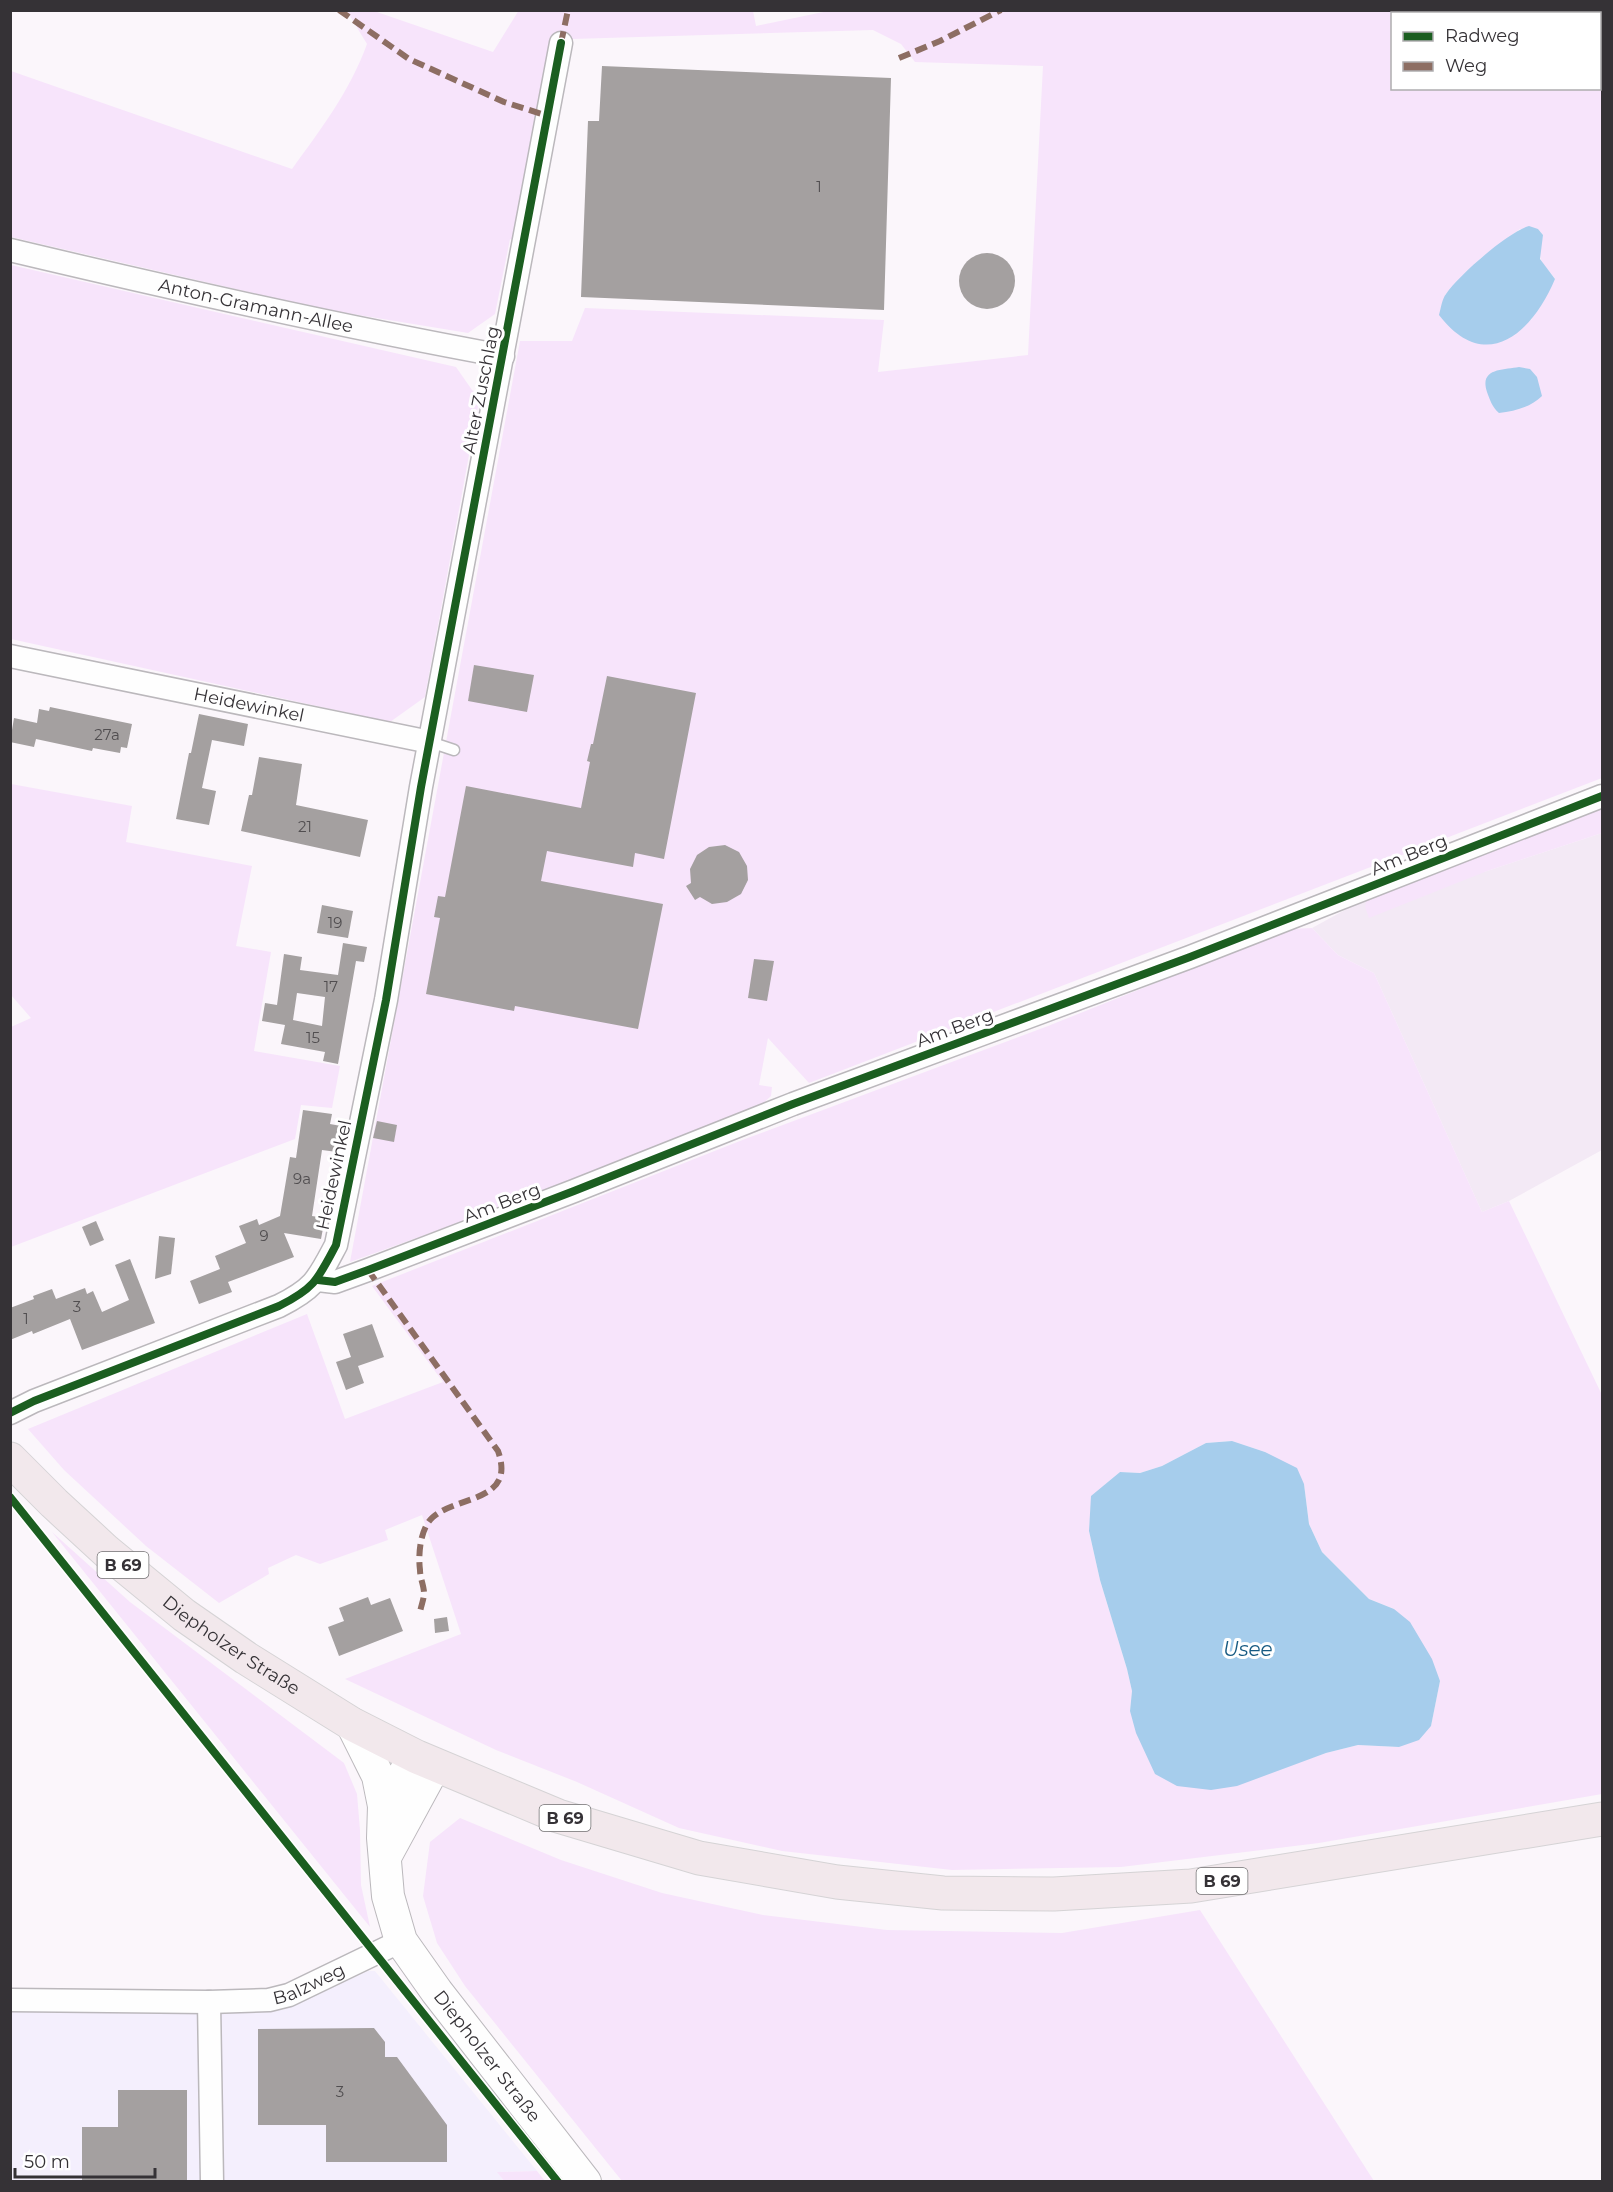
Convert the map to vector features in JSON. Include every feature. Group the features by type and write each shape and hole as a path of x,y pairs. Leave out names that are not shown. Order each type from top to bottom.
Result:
{"main road":[{"name":"Diepholzer Straße","path":"10,1459 106,1551 184,1615 246,1658 352,1724 426,1761 398,1782 384,1806 382,1838 388,1896 401,1941 437,1992 585,2181"},
{"path":"352,1724 378,1776 384,1806"},
{"path":"385,1858 426,1761"},
{"name":"B 69","path":"426,1761 558,1816 699,1858 837,1882 943,1893 1054,1894 1191,1886 1602,1818"}],"street":[{"name":"Alter Zuschlag","path":"430,742 561,44"},
{"name":"Anton-Gramann-Allee","path":"10,250 354,327 503,356"},
{"name":"Heidewinkel","path":"10,656 430,742 386,1000 336,1245 318,1280 299,1296 279,1306 34,1401 10,1413"},
{"name":"Am Berg","path":"318,1280 335,1282 379,1266 793,1104 1190,957 1602,796"},
{"name":"Balzweg","path":"10,2000 209,2002 269,2000 289,1995 401,1941"},
{"path":"209,2002 212,2181"}],"lane":[{"path":"430,742 454,750"}],"shaded area":[{"path":"519,10 753,11 756,26 833,10 1602,11 1602,778 809,1083 768,1038 759,1085 772,1087 771,1096 760,1106 574,1181 350,1262 520,341 572,341 585,308 884,320 878,372 1028,355 1043,66 915,62 901,44 873,30 572,39 555,36 514,240 510,239 495,314 468,333 322,309 11,237 11,71 292,169 343,94 367,44 347,11 374,11 493,52","holes":["1520,229 1538,229 1543,235 1540,248 1541,261 1555,279 1531,320 1445,295 1481,258"]},
{"path":"11,265 456,367 479,400 425,697 390,722 11,639"},
{"path":"11,784 132,806 126,842 252,866 236,946 271,952 254,1051 340,1066 332,1108 301,1105 295,1139 11,1247 11,1027 31,1018 11,995"},
{"path":"1602,809 1602,833 1487,871 1369,918 1365,907 1367,898"},
{"path":"1602,833 1602,1150 1509,1201 1482,1212 1374,973 1338,955 1312,928 1367,898 1487,871"},
{"path":"1312,928 1338,955 1374,973 1482,1212 1509,1201 1602,1395 1602,1794 1319,1843 1121,1867 952,1870 782,1851 679,1828 577,1782 496,1750 345,1679 461,1634 422,1515 385,1530 388,1540 320,1564 296,1555 268,1568 269,1574 219,1603 146,1546 64,1470 28,1429 307,1314 345,1419 443,1382 372,1286 745,1139 1048,1026 1291,929","holes":["1231,1441 1265,1452 1304,1484 1309,1524 1322,1552 1369,1599 1394,1609 1440,1681 1431,1726 1399,1747 1358,1745 1285,1767 1130,1711 1132,1691 1127,1669 1100,1580 1089,1531 1092,1496 1120,1472 1140,1473 1162,1466 1206,1443"]},
{"path":"52,1532 130,1602 344,1763 357,1794 361,1885 370,1927"},
{"path":"460,1818 561,1860 662,1893 763,1915 887,1930 1062,1933 1200,1910 1374,2181 622,2181 465,1986 437,1943 423,1896 430,1842"},
{"path":"368,1971 375,1971 537,2171 498,2172 504,2182 11,2181 10,2012 283,2010"},
{"path":"537,2171 545,2181 504,2181 497,2172"}],"water":[{"path":"1529,226 1538,229 1543,235 1540,259 1555,279 1534,316 1506,340 1490,344 1473,342 1456,333 1439,315 1446,294 1484,255 1509,236"},
{"path":"1519,367 1530,369 1537,377 1542,396 1522,408 1499,413 1487,392 1486,378 1489,374 1500,370"},
{"name":"Usee","path":"1232,1441 1265,1452 1297,1468 1304,1484 1309,1524 1322,1552 1369,1599 1394,1609 1410,1622 1432,1659 1440,1681 1431,1726 1419,1740 1399,1747 1358,1745 1326,1753 1237,1786 1211,1790 1177,1786 1155,1774 1136,1733 1130,1711 1132,1691 1127,1669 1100,1580 1089,1531 1091,1496 1120,1472 1140,1473 1162,1466 1206,1443"}],"building":[{"path":"602,66 891,78 884,310 581,297 588,121 599,121"},
{"path":"987,253 1002,258 1010,266 1015,281 1010,296 1002,304 987,309 972,304 964,296 959,281 964,266 972,258"},
{"path":"474,665 534,675 527,712 468,701"},
{"path":"607,676 696,693 664,859 635,853 633,867 547,851 541,881 663,904 638,1029 515,1006 514,1011 426,994 440,918 434,917 438,896 445,897 466,786 581,808 590,762 587,761 591,744 593,744"},
{"path":"50,707 132,724 127,748 121,747 120,753 93,748 92,751 36,739 34,747 10,742 14,718 37,723 39,709 49,711"},
{"path":"199,714 248,724 244,746 212,740 202,788 216,791 209,825 176,819"},
{"path":"259,757 302,764 296,805 368,820 360,857 241,831 249,795 252,795"},
{"path":"725,845 739,852 747,866 748,880 741,894 727,902 712,904 700,897 695,900 686,886 691,883 690,869 697,855 709,847"},
{"path":"322,905 353,911 348,938 317,933"},
{"path":"343,943 367,947 364,962 356,961 338,1064 323,1061 325,1052 281,1044 285,1025 262,1021 265,1003 277,1005 284,954 302,957 300,970 338,975","holes":["297,993 325,997 322,1026 293,1020"]},
{"path":"754,959 774,961 767,1001 748,998"},
{"path":"303,1110 332,1114 330,1124 341,1126 337,1152 322,1150 312,1216 325,1218 321,1239 284,1233 294,1257 228,1282 232,1292 199,1304 190,1281 220,1269 215,1256 246,1243 239,1226 257,1219 259,1225 280,1216 290,1157 296,1158"},
{"path":"377,1121 397,1125 394,1142 373,1138"},
{"path":"96,1221 104,1240 90,1246 82,1227"},
{"path":"159,1236 175,1238 171,1274 155,1279"},
{"path":"130,1259 155,1323 82,1350 70,1319 33,1334 32,1331 10,1340 10,1308 52,1289 56,1299 85,1288 87,1294 93,1291 102,1312 129,1300 115,1265"},
{"path":"372,1324 384,1357 358,1366 364,1383 346,1390 336,1362 351,1357 343,1334"},
{"path":"368,1597 371,1605 390,1598 403,1631 339,1656 328,1627 344,1621 339,1608"},
{"path":"447,1617 449,1631 435,1633 434,1619"},
{"path":"374,2028 385,2042 385,2057 397,2057 447,2125 447,2162 326,2162 326,2125 258,2125 258,2029"},
{"path":"118,2090 187,2090 187,2181 82,2181 82,2127 118,2127"}],"marked path":[{"path":"339,10 409,59 504,102 548,116"},
{"path":"561,43 568,10"},
{"path":"899,58 940,41 1001,10"},
{"path":"368,1270 498,1451 501,1468 499,1480 492,1488 482,1495 444,1510 433,1517 425,1528 419,1564 424,1593 420,1612"}],"cycle path":[{"path":"10,1413 34,1401 279,1306 301,1294 314,1282 336,1245 386,1000 421,787 561,43"},
{"path":"318,1280 335,1282 368,1270 793,1104 1190,957 1602,796"},
{"path":"10,1497 558,2182"}]}
